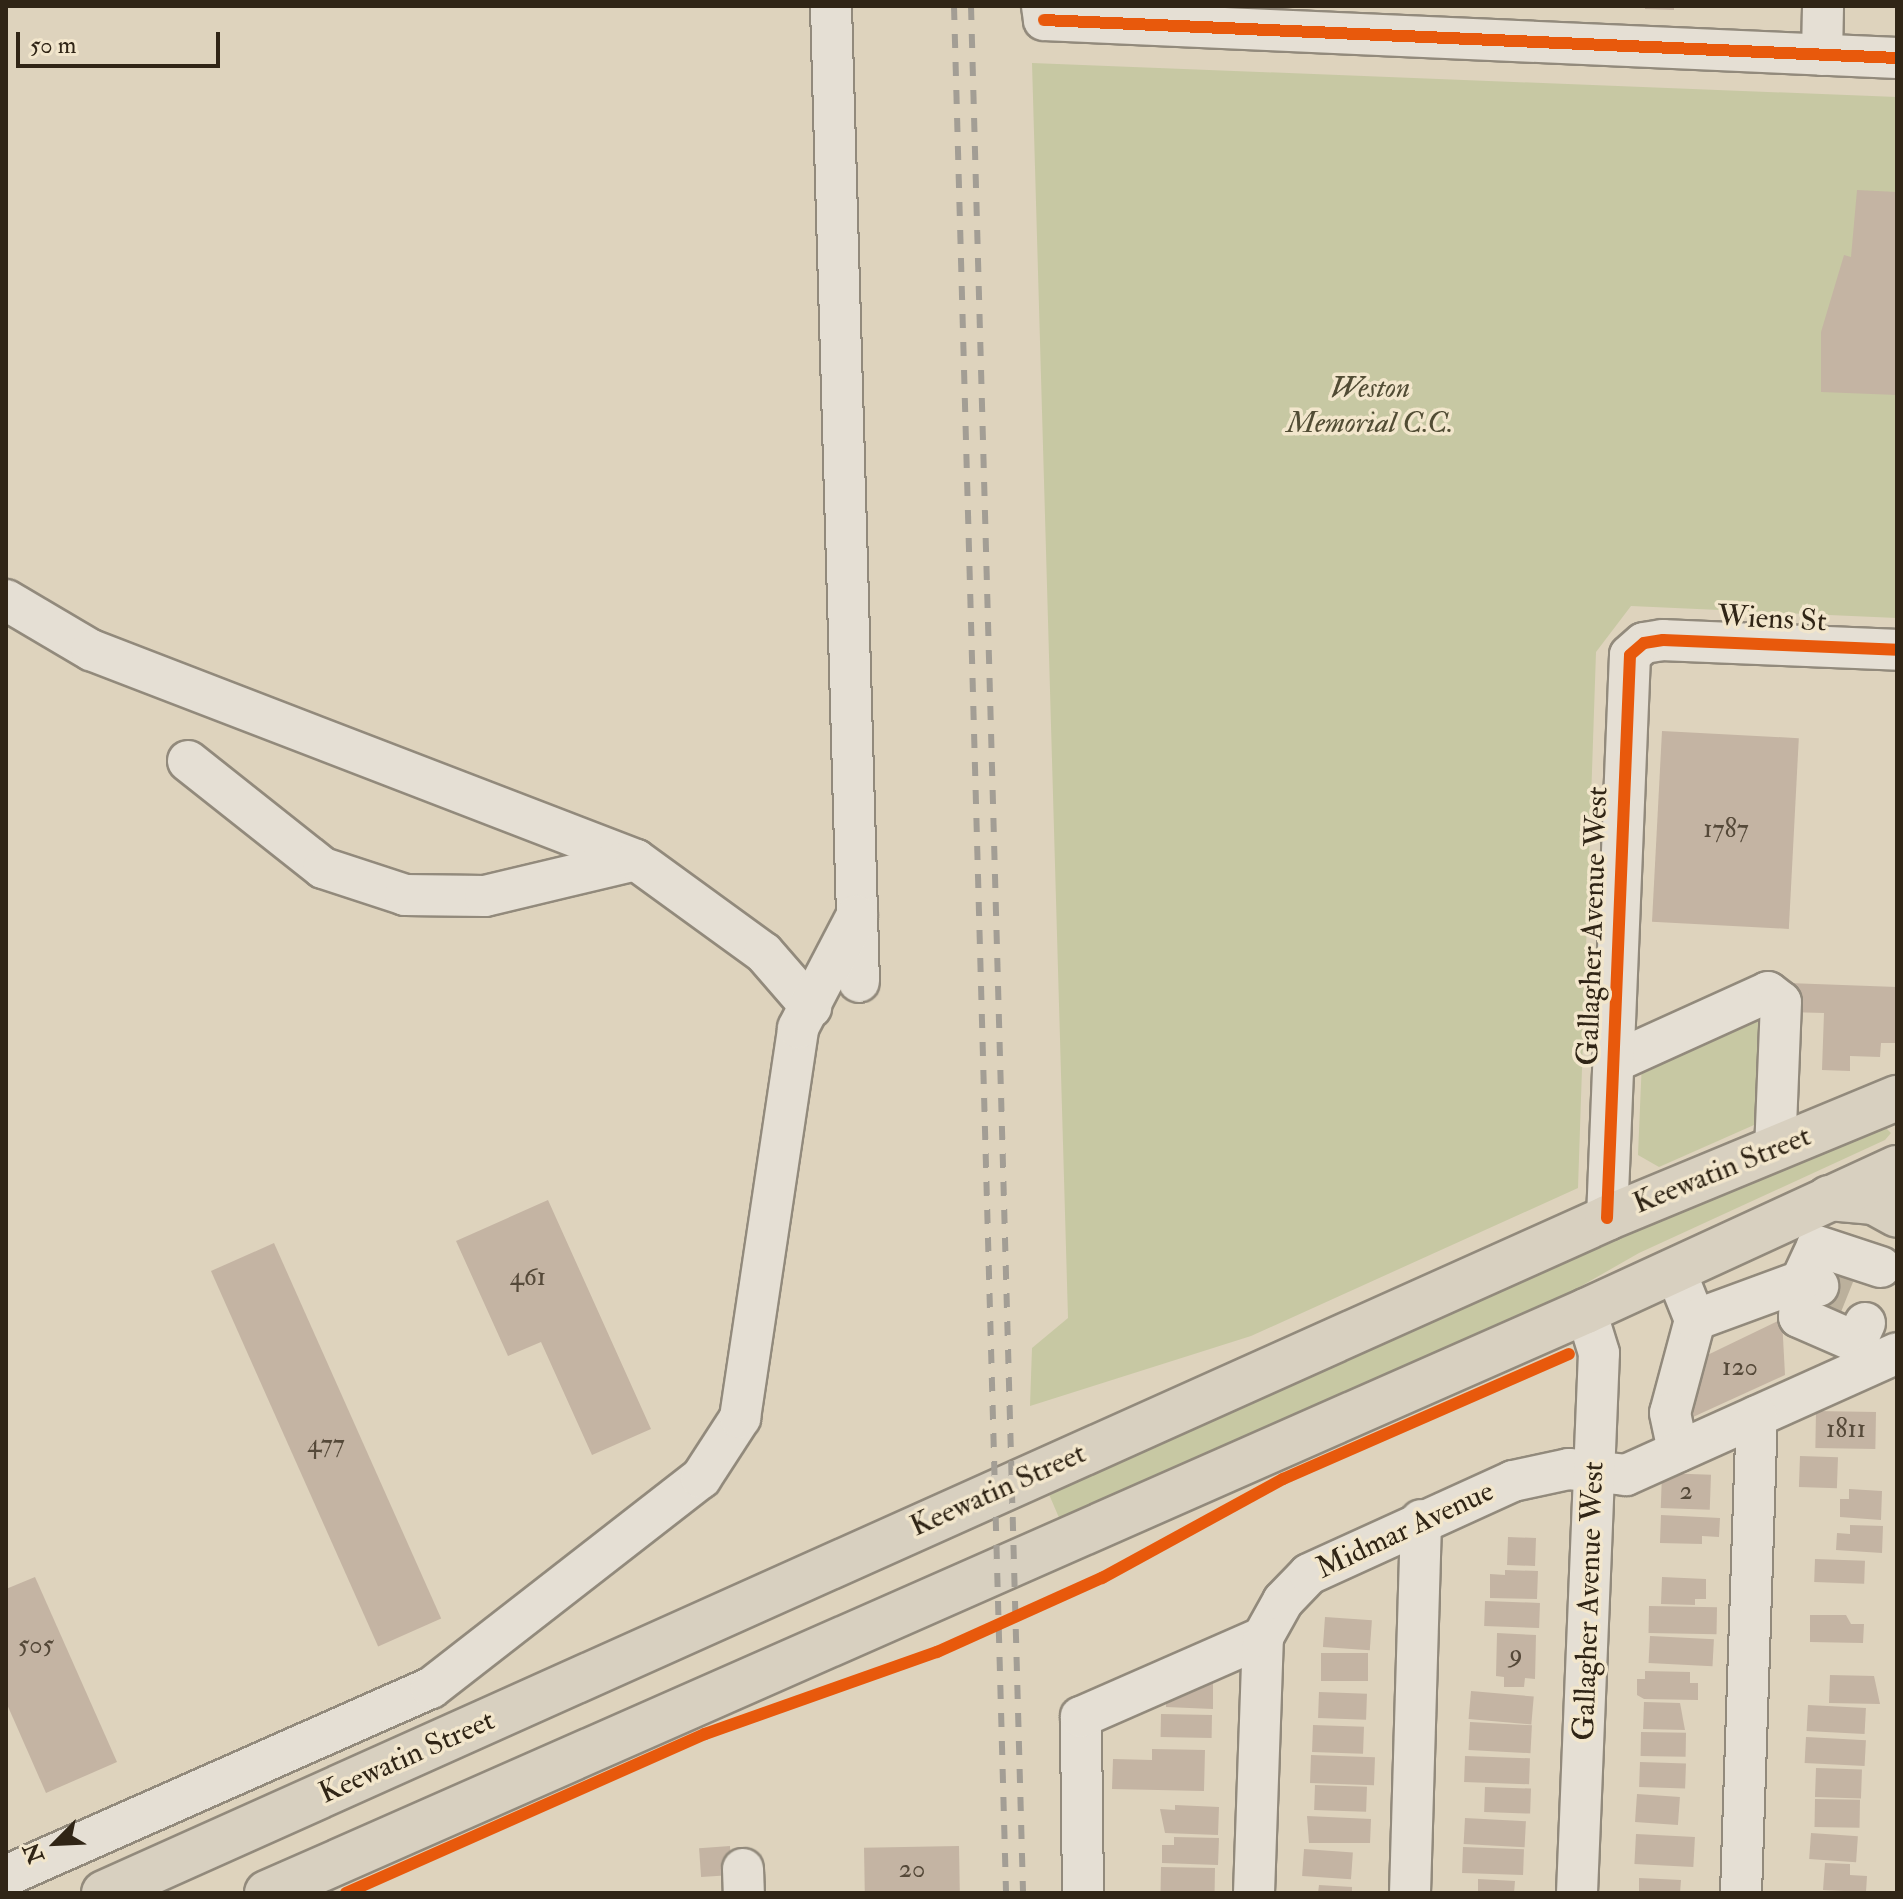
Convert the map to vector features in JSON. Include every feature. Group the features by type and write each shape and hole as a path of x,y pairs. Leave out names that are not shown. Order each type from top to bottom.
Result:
{"main road":[{"name":"Keewatin Street","path":"104,1893 1607,1218 1897,1098"},
{"path":"267,1893 1040,1548 1586,1311 1897,1168"},
{"path":"1829,1198 1874,1202 1897,1215"}],"street":[{"path":"831,6 859,982"},
{"path":"1822,55 1823,6"},
{"path":"1043,13 1897,58"},
{"path":"6,600 91,650 636,860 764,953 811,1007"},
{"name":"Wiens St","path":"1644,643 1897,650"},
{"name":"Gallagher Avenue West","path":"1607,1218 1630,655 1644,643"},
{"path":"188,761 323,868 405,895 485,896 636,860"},
{"path":"6,1876 431,1688 701,1478 740,1418 798,1028 857,915"},
{"path":"1614,1062 1768,992 1781,1002 1775,1149"},
{"path":"1747,1236 1839,1304"},
{"path":"1839,1304 1817,1246 1889,1268"},
{"path":"1695,1320 1839,1304 1889,1268"},
{"path":"1675,1270 1695,1320 1670,1413 1678,1451"},
{"name":"Gallagher Avenue West","path":"1577,1893 1599,1353 1586,1311"},
{"name":"Midmar Avenue","path":"1254,1893 1263,1637 1283,1601 1309,1574 1421,1520 1513,1481 1569,1469 1626,1475 1897,1353"},
{"path":"1741,1893 1757,1416"},
{"path":"1410,1893 1421,1520"},
{"path":"1083,1893 1081,1717 1263,1637"}],"green space":[{"name":"Weston Memorial C.C.","path":"1032,63 1897,97 1897,618 1631,606 1596,652 1578,1188 1251,1336 1030,1406 1032,1348 1068,1318"},
{"path":"1767,1013 1763,1121 1659,1167 1638,1155 1642,1060"},
{"path":"1884,1126 1891,1133 1885,1140 1639,1253 1562,1297 1060,1520 1045,1485 1395,1328"}],"building":[{"path":"1645,6 1674,6 1674,10 1645,9"},
{"path":"1857,190 1897,192 1897,395 1821,392 1821,332 1844,255 1851,257"},
{"path":"1662,731 1799,738 1789,929 1652,922"},
{"path":"1788,983 1897,987 1897,1043 1881,1043 1880,1057 1850,1056 1850,1071 1822,1070 1824,1013 1787,1012"},
{"path":"548,1200 651,1429 592,1455 541,1342 508,1356 456,1241"},
{"path":"274,1243 441,1618 378,1647 211,1271"},
{"path":"1828,1258 1857,1269 1835,1327 1806,1316"},
{"path":"1782,1319 1785,1375 1693,1417 1695,1361"},
{"path":"1816,1411 1876,1412 1875,1449 1815,1448"},
{"path":"1800,1456 1838,1457 1837,1488 1799,1487"},
{"path":"1662,1473 1711,1475 1710,1510 1661,1508"},
{"path":"1849,1489 1882,1491 1881,1520 1840,1517 1840,1499 1849,1499"},
{"path":"1661,1515 1720,1518 1719,1537 1702,1536 1702,1544 1660,1543"},
{"path":"1850,1525 1883,1526 1882,1553 1836,1550 1837,1533 1850,1534"},
{"path":"1508,1537 1536,1538 1535,1566 1507,1565"},
{"path":"1815,1559 1865,1561 1864,1584 1814,1582"},
{"path":"1505,1570 1538,1571 1537,1599 1490,1598 1490,1574 1505,1575"},
{"path":"35,1577 117,1762 46,1793 6,1702 6,1589"},
{"path":"1662,1577 1706,1579 1706,1599 1695,1599 1695,1605 1661,1604"},
{"path":"1485,1601 1540,1603 1539,1628 1484,1626"},
{"path":"1649,1606 1717,1607 1717,1634 1649,1633"},
{"path":"1810,1615 1846,1615 1851,1624 1864,1624 1863,1643 1810,1642"},
{"path":"1325,1617 1372,1620 1370,1650 1323,1647"},
{"path":"1497,1633 1536,1635 1535,1679 1525,1678 1524,1687 1504,1687 1504,1677 1496,1676"},
{"path":"1650,1636 1714,1639 1712,1666 1649,1663"},
{"path":"1321,1653 1368,1653 1368,1681 1321,1681"},
{"path":"1645,1671 1690,1672 1690,1683 1698,1683 1698,1700 1644,1699 1637,1695 1637,1679 1645,1679"},
{"path":"1830,1675 1874,1676 1880,1704 1829,1703"},
{"path":"1178,1680 1213,1682 1213,1709 1166,1707 1166,1686"},
{"path":"1471,1691 1534,1696 1531,1724 1469,1719"},
{"path":"1319,1692 1367,1694 1366,1720 1318,1718"},
{"path":"1644,1702 1680,1703 1685,1730 1643,1729"},
{"path":"1808,1705 1866,1708 1865,1734 1807,1731"},
{"path":"1161,1714 1212,1715 1212,1738 1161,1737"},
{"path":"1470,1722 1532,1725 1530,1753 1469,1750"},
{"path":"1313,1725 1364,1727 1363,1754 1312,1752"},
{"path":"1641,1732 1686,1733 1686,1757 1641,1756"},
{"path":"1806,1737 1866,1740 1865,1766 1805,1763"},
{"path":"1152,1749 1205,1750 1204,1791 1112,1789 1113,1759 1152,1760"},
{"path":"1311,1755 1375,1757 1374,1785 1310,1783"},
{"path":"1465,1756 1530,1758 1529,1784 1464,1782"},
{"path":"1640,1762 1686,1764 1685,1789 1639,1787"},
{"path":"1816,1768 1862,1770 1861,1799 1815,1797"},
{"path":"1315,1785 1367,1787 1366,1812 1314,1810"},
{"path":"1485,1787 1531,1789 1530,1814 1484,1812"},
{"path":"1637,1794 1680,1797 1678,1825 1635,1822"},
{"path":"1815,1799 1860,1800 1860,1828 1815,1827"},
{"path":"1175,1805 1219,1807 1218,1835 1165,1833 1160,1809 1175,1810"},
{"path":"1307,1816 1371,1819 1370,1843 1309,1843"},
{"path":"1465,1818 1526,1821 1525,1847 1464,1844"},
{"path":"1811,1833 1858,1836 1856,1862 1809,1859"},
{"path":"1636,1834 1695,1837 1693,1867 1634,1864"},
{"path":"1174,1837 1219,1838 1218,1865 1162,1863 1162,1845 1174,1845"},
{"path":"730,1846 732,1875 701,1877 699,1848"},
{"path":"959,1846 960,1893 865,1893 864,1848"},
{"path":"1463,1847 1524,1849 1523,1875 1462,1873"},
{"path":"1304,1849 1353,1852 1351,1879 1302,1876"},
{"path":"1825,1863 1850,1864 1850,1875 1867,1876 1866,1892 1823,1890"},
{"path":"1161,1867 1215,1868 1215,1893 1161,1893"},
{"path":"1639,1878 1681,1880 1680,1893 1639,1893"},
{"path":"1478,1879 1515,1881 1514,1893 1478,1893"},
{"path":"1319,1885 1352,1887 1352,1893 1318,1893"}],"tunnel":[{"path":"1818,1286 1847,1298"}],"railway":[{"path":"954,6 1006,1893"},
{"path":"971,6 1023,1893"}],"cycle path":[{"path":"1044,20 1897,58"},
{"path":"1607,1218 1630,655 1644,643 1663,640 1897,650"},
{"path":"346,1893 705,1734 937,1652 1102,1578 1283,1479 1569,1354"}]}
